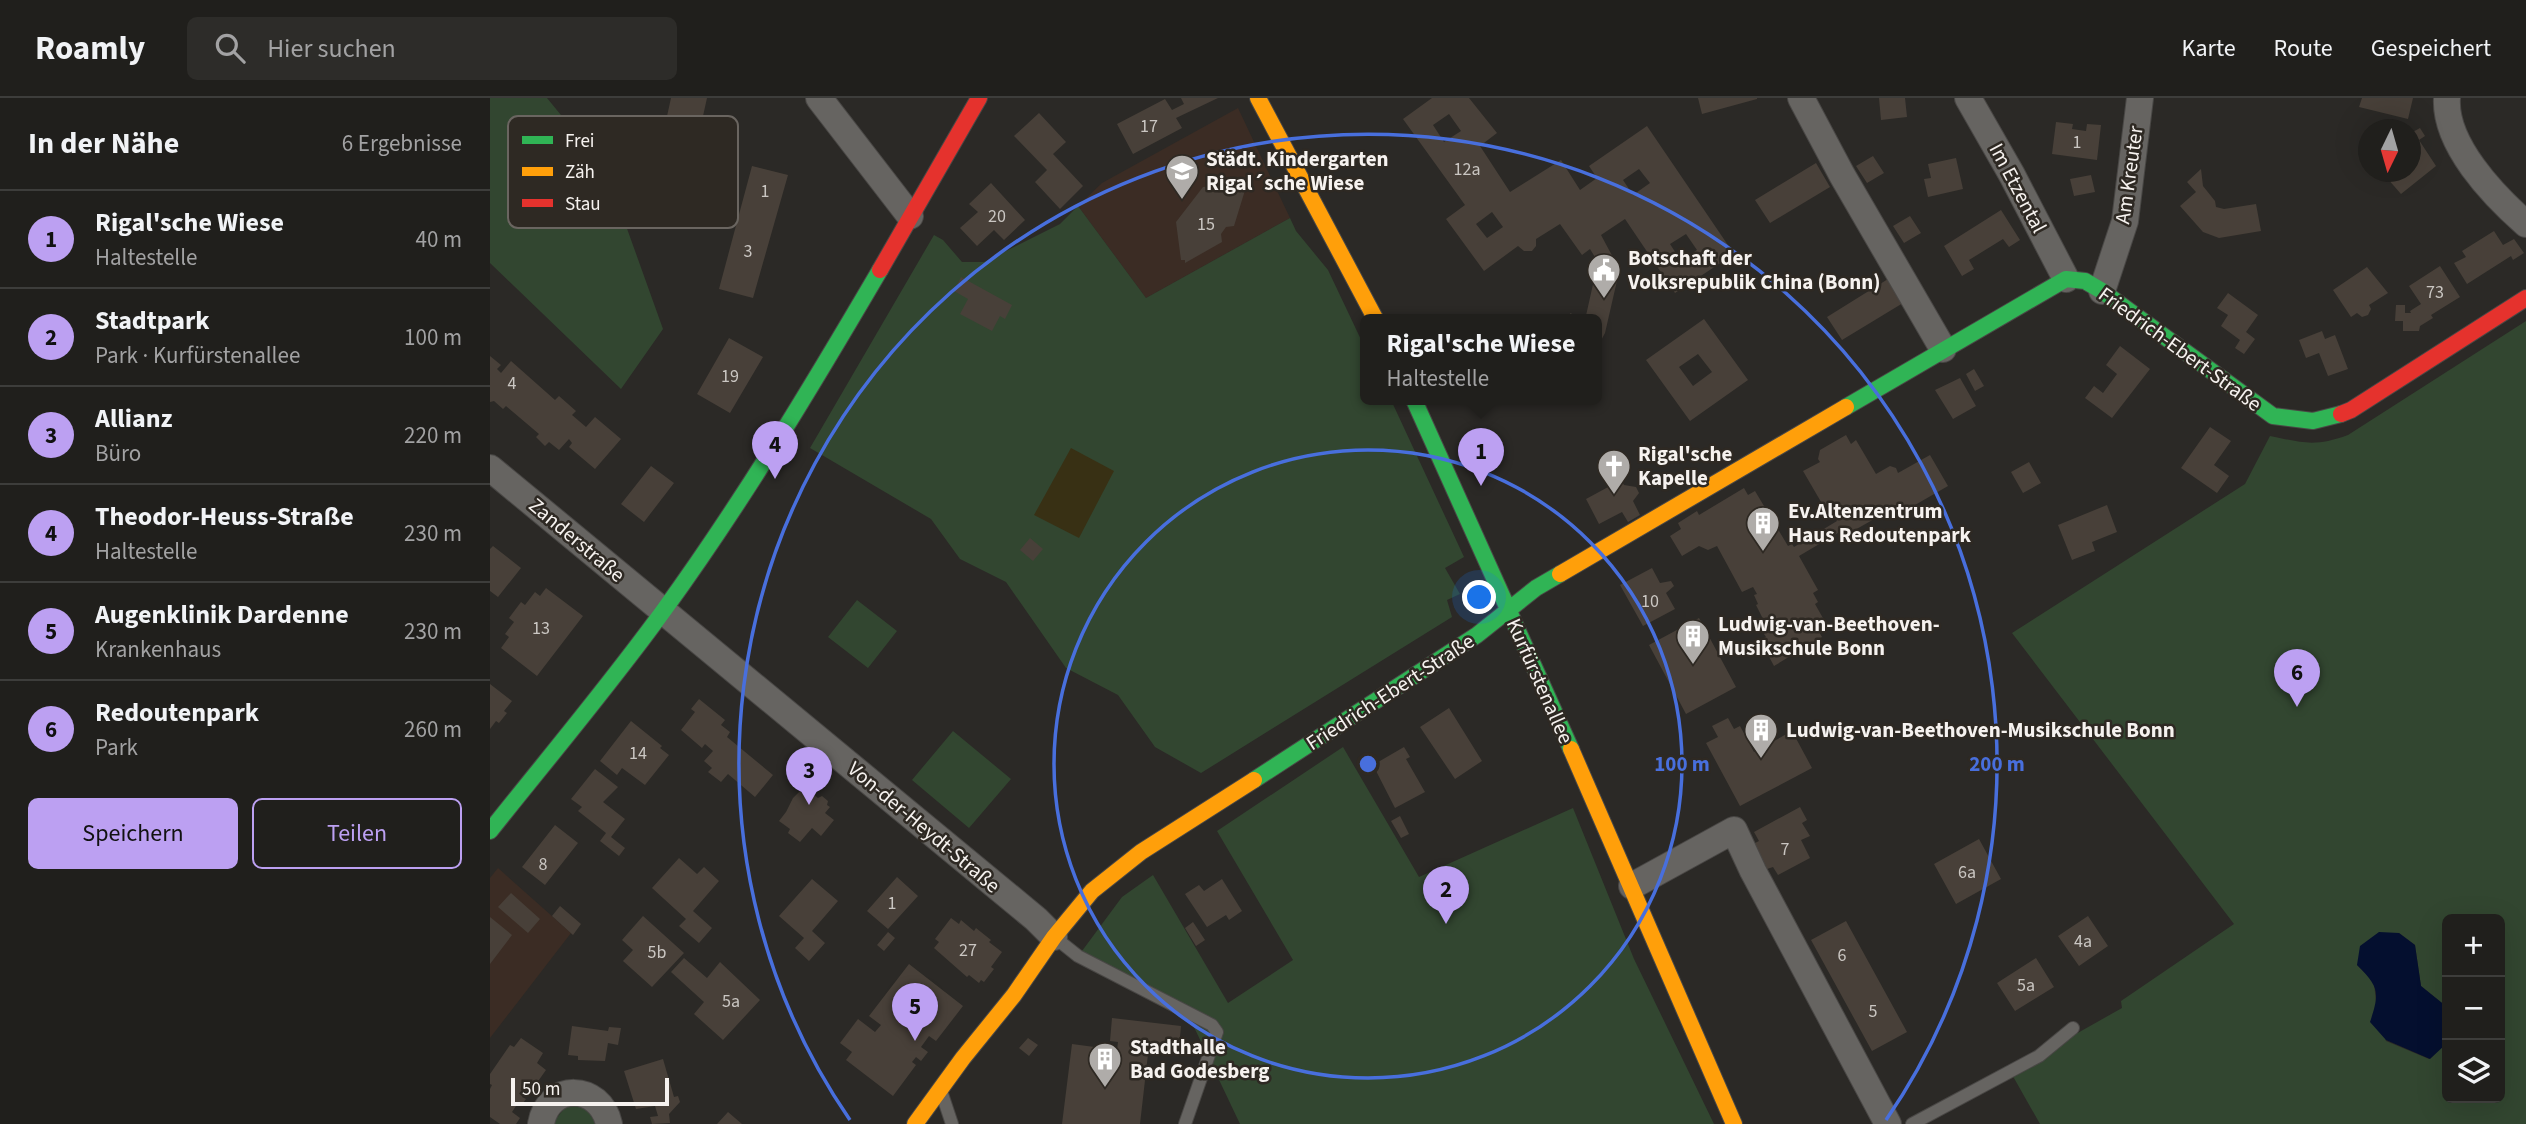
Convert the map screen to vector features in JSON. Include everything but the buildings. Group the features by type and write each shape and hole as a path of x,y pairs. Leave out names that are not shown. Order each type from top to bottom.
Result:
{"street":[{"path":"819,98 910,216"},
{"path":"490,831 663,612 761,471 954,145 979,98"},
{"path":"1258,98 1373,314"},
{"path":"1801,98 1943,349"},
{"name":"Im Etzental","path":"1968,98 2066,279"},
{"name":"Am Kreuter","path":"2102,291 2125,221 2140,98"},
{"path":"2446,98 2452,134 2468,160 2511,211 2526,223"},
{"name":"Friedrich-Ebert-Straße","path":"915,1124 1014,995 1054,937 1092,891 1141,852 1322,737 1509,612 1536,588 2066,279 2085,281 2102,291 2273,416 2300,422 2326,420 2351,410 2526,298"},
{"name":"Kurfürstenallee","path":"1416,405 1632,886 1734,1124"},
{"name":"Zanderstraße","path":"490,468 663,612"},
{"name":"Von-der-Heydt-Straße","path":"663,612 1036,919 1054,937"},
{"path":"1632,886 1734,830 1888,1124"},
{"path":"541,1124 547,1107 555,1098 575,1092 595,1098 603,1107 609,1124"}],"lane":[{"path":"1054,937 1078,956 1212,1025 1217,1032 1185,1124"},
{"path":"1912,1124 2039,1056 2073,1028"},
{"path":"941,1089 952,1124"}],"shaded area":[{"name":"Städt. Kindergarten Rigal´sche Wiese","path":"1238,108 1290,218 1146,298 1078,206 1102,183"},
{"path":"498,868 571,933 490,1038 490,878"}],"green space":[{"path":"490,98 547,98 562,116 508,116 508,228 627,228 663,329 621,389 490,263"},
{"path":"1078,206 1146,298 1290,218 1296,231 1328,270 1360,337 1360,405 1393,405 1464,557 1445,568 1460,594 1447,600 1452,617 1201,773 1155,747 1118,695 1066,668 1006,582 960,559 931,519 810,448 934,235 943,240 962,262 984,262 1060,224"},
{"path":"2526,321 2526,1124 2040,1124 2010,1071 2122,1008 2121,1001 2234,924 2012,633 2245,484 2270,436 2309,443 2348,435"},
{"path":"857,600 897,631 868,668 828,637"},
{"path":"953,731 1011,779 969,828 912,780"},
{"path":"1343,747 1419,877 1573,808 1634,959 1714,1124 1240,1124 1194,1027 1082,951 1122,897 1153,875 1228,1003 1293,960 1217,831"},
{"path":"582,1104 600,1124 552,1124 567,1105"}],"sand":[{"path":"1071,448 1114,471 1079,538 1034,515"}],"water":[{"path":"2379,932 2399,933 2415,945 2421,986 2442,1003 2442,1048 2430,1059 2386,1040 2370,1022 2376,997 2370,979 2357,965 2360,946"}],"traffic: fast":[{"path":"490,831 622,666 693,569 776,443 880,270"},
{"path":"1846,407 2066,279 2085,281 2102,291 2273,416 2313,421 2341,414"},
{"path":"1416,405 1571,749"},
{"path":"1254,780 1477,635 1536,588 1560,574"}],"traffic: slow":[{"path":"1258,98 1373,314"},
{"path":"1560,574 1846,407"},
{"path":"1571,749 1734,1124"},
{"path":"915,1124 963,1058 1014,995 1054,937 1092,891 1141,852 1254,780"}],"traffic: jam":[{"path":"880,270 979,98"},
{"path":"2341,414 2526,298"}],"place":[{"name":"Städt. Kindergarten Rigal´sche Wiese","path":"1182,201"},
{"name":"Botschaft der Volksrepublik China (Bonn)","path":"1604,300"},
{"name":"Theodor-Heuss-Straße","path":"775,479"},
{"name":"Rigal'sche Wiese","path":"1481,486"},
{"name":"Rigal'sche Kapelle","path":"1614,496"},
{"name":"Ev.Altenzentrum Haus Redoutenpark","path":"1763,553"},
{"name":"Ludwig-van-Beethoven- Musikschule Bonn","path":"1693,666"},
{"name":"Redoutenpark","path":"2297,707"},
{"name":"Ludwig-van-Beethoven-Musikschule Bonn","path":"1761,760"},
{"name":"Allianz","path":"809,805"},
{"name":"Stadtpark","path":"1446,924"},
{"name":"Augenklinik Dardenne","path":"915,1041"},
{"name":"Stadthalle Bad Godesberg","path":"1105,1089"}]}
